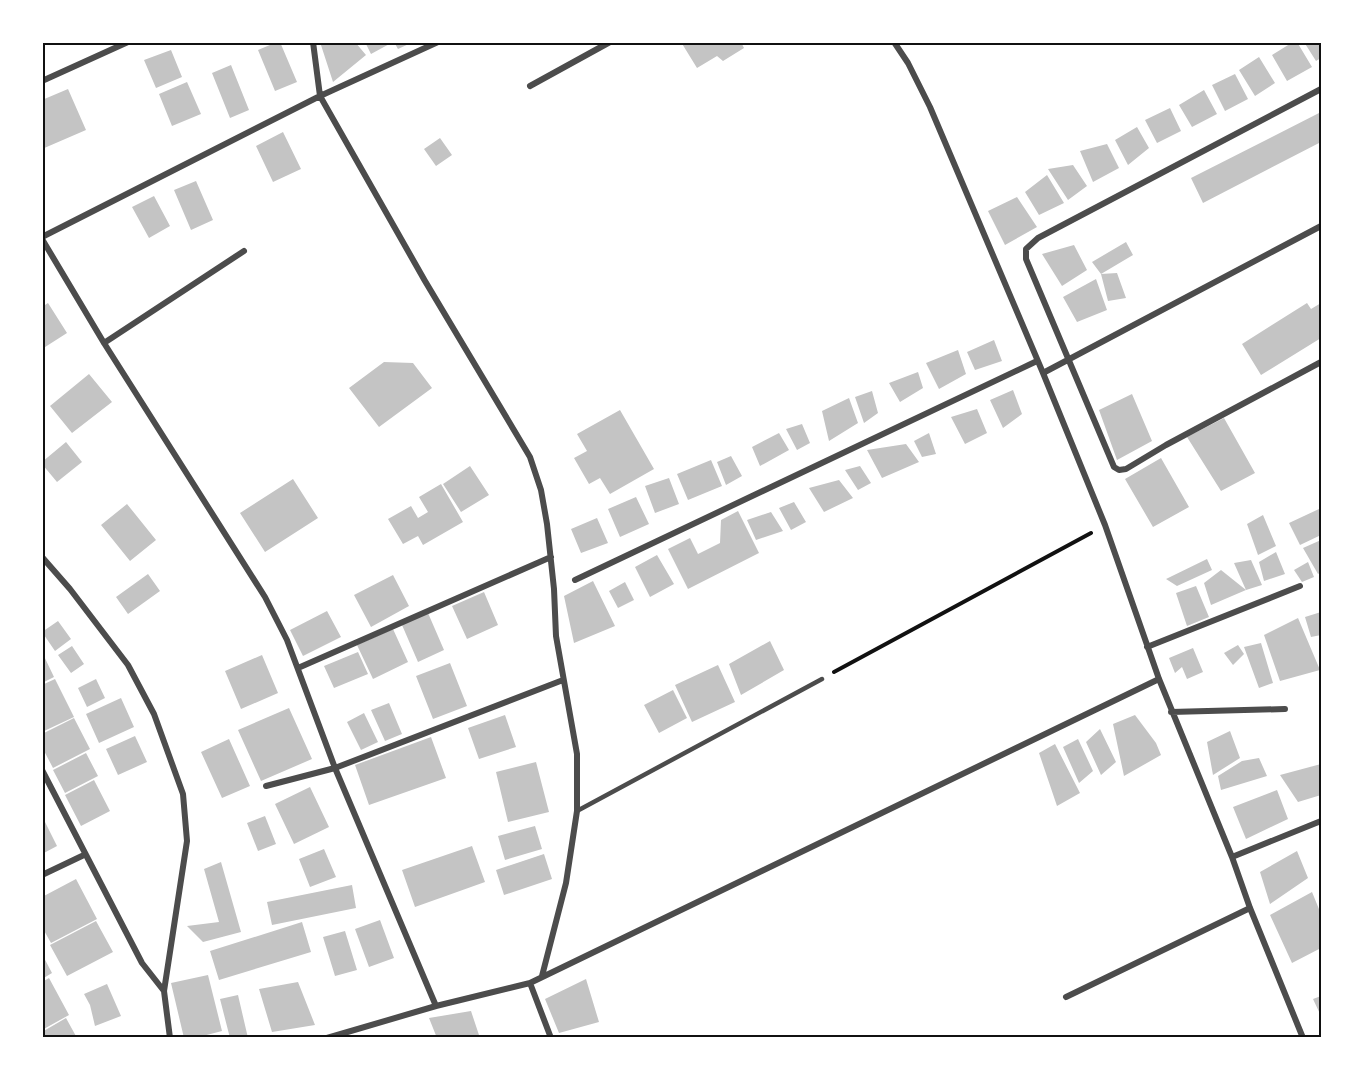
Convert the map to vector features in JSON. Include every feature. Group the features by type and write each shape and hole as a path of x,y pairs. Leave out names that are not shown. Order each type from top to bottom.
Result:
{"street":[{"path":"42,81 128,42"},
{"path":"314,42 320,96 425,281 530,457 541,490 551,557 556,636 577,754 577,811 566,884 542,976"},
{"path":"436,1006 335,768 287,640 265,597 104,343 42,238 320,96 438,42"},
{"path":"530,86 610,42"},
{"path":"894,42 908,63 930,107 1043,373 1105,525 1171,712 1232,857 1250,908 1303,1038"},
{"path":"1321,88 1031,243 1026,249 1026,259 1114,467 1119,470 1321,362"},
{"path":"1043,373 1321,225"},
{"path":"104,343 244,251"},
{"path":"575,579 1037,361"},
{"path":"42,557 70,589 128,665 154,714 183,794 187,841 164,991 170,1038"},
{"path":"297,668 551,557"},
{"path":"1147,646 1300,586"},
{"path":"266,786 335,768 563,680"},
{"path":"327,1038 436,1006 530,983 1159,680"},
{"path":"1171,712 1285,709"},
{"path":"42,770 84,855 142,963 164,991"},
{"path":"1232,857 1321,821"},
{"path":"42,875 84,855"},
{"path":"1066,998 1250,908"},
{"path":"530,983 551,1038"}],"lane":[{"path":"577,811 822,679"}],"path":[{"path":"822,679 1105,525"}],"building":[{"path":"280,42 297,82 275,91 258,50"},
{"path":"320,42 355,42 366,55 333,82"},
{"path":"365,42 393,42 371,54"},
{"path":"394,42 413,42 398,49"},
{"path":"681,42 741,42 744,48 723,61 717,56 697,68"},
{"path":"1293,42 1297,42 1312,67 1287,81 1272,55"},
{"path":"1304,42 1321,42 1321,58 1316,61"},
{"path":"171,50 182,77 156,88 144,60"},
{"path":"1259,57 1275,83 1255,96 1239,70"},
{"path":"231,65 249,110 230,118 212,73"},
{"path":"1235,74 1248,99 1225,111 1212,85"},
{"path":"187,82 201,114 172,126 159,94"},
{"path":"68,89 86,130 42,149 42,100"},
{"path":"1204,90 1217,114 1192,127 1179,105"},
{"path":"1170,108 1181,131 1157,143 1145,120"},
{"path":"1321,112 1321,142 1203,203 1191,178"},
{"path":"1137,127 1149,148 1128,165 1115,140"},
{"path":"283,132 301,169 273,182 256,146"},
{"path":"440,138 452,155 436,166 424,149"},
{"path":"1107,144 1119,168 1093,182 1080,151"},
{"path":"1073,165 1087,186 1068,200 1048,169"},
{"path":"1047,175 1064,203 1039,215 1025,192"},
{"path":"196,181 213,220 191,230 174,190"},
{"path":"154,196 170,226 149,238 132,207"},
{"path":"1017,197 1037,227 1005,245 988,211"},
{"path":"1126,242 1133,255 1101,274 1092,262"},
{"path":"1074,245 1087,270 1062,286 1042,254"},
{"path":"1117,273 1126,298 1108,301 1101,274"},
{"path":"1096,279 1107,310 1077,322 1063,297"},
{"path":"48,303 67,333 42,349 42,307"},
{"path":"1307,303 1311,309 1321,303 1321,338 1261,375 1242,344"},
{"path":"994,340 1002,361 975,370 967,352"},
{"path":"958,350 966,374 939,389 926,363"},
{"path":"384,362 413,363 432,388 379,427 349,388"},
{"path":"918,372 923,388 900,402 889,383"},
{"path":"89,374 112,402 72,433 50,406"},
{"path":"1013,390 1022,414 1003,428 990,400"},
{"path":"872,391 878,413 864,423 855,397"},
{"path":"1132,394 1152,441 1117,460 1099,410"},
{"path":"849,398 858,423 829,441 822,411"},
{"path":"977,409 987,433 965,444 951,417"},
{"path":"620,410 654,469 610,494 600,478 589,484 574,458 587,451 577,434"},
{"path":"1224,418 1255,473 1221,491 1187,437"},
{"path":"802,424 810,443 797,450 786,429"},
{"path":"779,433 789,450 760,466 752,447"},
{"path":"929,433 936,454 922,457 914,441"},
{"path":"66,442 82,462 57,482 42,462"},
{"path":"906,444 919,462 882,478 867,450"},
{"path":"731,456 742,476 726,485 717,462"},
{"path":"1161,458 1189,507 1153,527 1125,479"},
{"path":"711,460 722,486 688,500 677,474"},
{"path":"470,466 489,495 461,512 443,484"},
{"path":"860,466 871,483 858,490 845,470"},
{"path":"669,478 679,504 655,513 645,486"},
{"path":"293,479 318,518 265,552 240,513"},
{"path":"839,480 853,498 824,512 809,488"},
{"path":"441,484 463,522 423,545 418,536 403,544 388,519 411,506 418,518 428,512 419,497"},
{"path":"636,497 649,524 620,537 608,509"},
{"path":"794,502 806,522 791,530 779,508"},
{"path":"127,504 156,540 130,561 101,525"},
{"path":"1319,509 1321,535 1300,545 1289,523"},
{"path":"738,511 759,553 688,589 668,549 690,538 698,554 720,543 721,520"},
{"path":"771,512 783,531 756,540 747,520"},
{"path":"1263,515 1276,546 1258,555 1247,524"},
{"path":"597,518 608,543 581,553 571,529"},
{"path":"1321,540 1321,572 1318,574 1303,548"},
{"path":"1276,552 1285,574 1264,581 1259,562"},
{"path":"657,555 674,584 650,597 635,567"},
{"path":"1207,559 1212,570 1177,586 1166,579"},
{"path":"1251,560 1262,585 1246,590 1234,563"},
{"path":"1308,562 1314,577 1302,582 1294,570"},
{"path":"1221,570 1246,590 1211,605 1204,583"},
{"path":"148,574 160,591 128,614 116,597"},
{"path":"393,575 409,606 371,627 354,595"},
{"path":"593,581 615,626 574,643 564,596"},
{"path":"625,582 634,600 618,608 609,591"},
{"path":"1196,586 1209,617 1187,626 1176,593"},
{"path":"484,592 498,625 467,639 452,606"},
{"path":"327,611 341,637 303,656 290,630"},
{"path":"1321,612 1321,635 1311,637 1305,617"},
{"path":"428,613 444,650 418,662 402,625"},
{"path":"1298,618 1320,670 1280,681 1264,635"},
{"path":"58,621 71,639 55,651 42,632"},
{"path":"393,629 408,662 373,679 357,645"},
{"path":"770,641 784,670 741,695 729,664"},
{"path":"1261,643 1273,683 1259,688 1244,647"},
{"path":"1238,645 1244,654 1233,665 1224,653"},
{"path":"72,646 84,664 71,673 58,655"},
{"path":"1193,648 1203,672 1187,679 1182,667 1175,673 1169,658"},
{"path":"42,652 54,677 42,683"},
{"path":"358,652 368,674 334,688 324,666"},
{"path":"262,655 278,693 241,709 225,671"},
{"path":"450,663 467,706 433,719 416,676"},
{"path":"718,665 735,702 692,722 675,685"},
{"path":"55,679 74,717 42,732 42,685"},
{"path":"96,679 105,698 87,707 78,688"},
{"path":"673,690 687,718 659,733 644,705"},
{"path":"121,698 134,727 99,743 86,714"},
{"path":"389,703 402,734 385,741 371,710"},
{"path":"289,708 312,759 261,781 238,730"},
{"path":"364,713 378,742 361,750 347,722"},
{"path":"505,715 516,747 479,759 468,728"},
{"path":"1135,715 1156,743 1161,755 1124,776 1113,724"},
{"path":"74,718 90,749 53,768 42,747 42,734"},
{"path":"1100,729 1116,762 1101,775 1086,742"},
{"path":"1230,731 1240,758 1213,775 1207,742"},
{"path":"135,736 147,762 118,775 106,749"},
{"path":"431,737 446,778 369,805 355,765"},
{"path":"229,739 250,786 222,798 201,752"},
{"path":"1078,739 1093,771 1079,783 1063,747"},
{"path":"1055,744 1080,793 1057,806 1039,753"},
{"path":"86,753 98,776 65,793 53,770"},
{"path":"1259,758 1267,776 1221,790 1218,776 1242,761"},
{"path":"536,762 549,812 508,822 496,772"},
{"path":"1321,764 1321,795 1298,802 1280,775"},
{"path":"94,780 110,811 81,826 65,795"},
{"path":"310,787 329,827 294,844 275,804"},
{"path":"1277,790 1288,819 1246,839 1233,807"},
{"path":"42,816 57,846 42,854"},
{"path":"265,816 276,844 258,851 247,823"},
{"path":"535,826 542,849 505,860 498,836"},
{"path":"472,846 485,882 415,907 402,870"},
{"path":"324,849 336,877 310,887 299,859"},
{"path":"1297,851 1308,878 1270,904 1260,872"},
{"path":"544,854 552,879 504,895 496,870"},
{"path":"221,862 241,932 203,942 187,926 219,922 204,869"},
{"path":"76,879 97,919 51,943 42,927 42,897"},
{"path":"352,885 356,908 272,925 267,902"},
{"path":"1312,892 1321,914 1321,948 1292,963 1270,915"},
{"path":"380,920 394,958 369,967 355,929"},
{"path":"96,921 113,952 67,976 50,945"},
{"path":"302,922 311,952 219,980 210,951"},
{"path":"345,931 357,970 335,976 323,937"},
{"path":"42,954 52,973 42,979"},
{"path":"208,975 222,1031 195,1038 184,1038 171,983"},
{"path":"49,978 69,1015 42,1030 42,982"},
{"path":"586,979 599,1022 559,1033 545,999"},
{"path":"298,982 315,1025 272,1032 259,989"},
{"path":"107,984 121,1016 95,1026 90,1005 84,994"},
{"path":"238,995 248,1038 230,1038 220,999"},
{"path":"1321,996 1321,1016 1313,999"},
{"path":"471,1011 480,1038 437,1038 429,1018"},
{"path":"66,1018 77,1038 42,1038 42,1032"}]}
